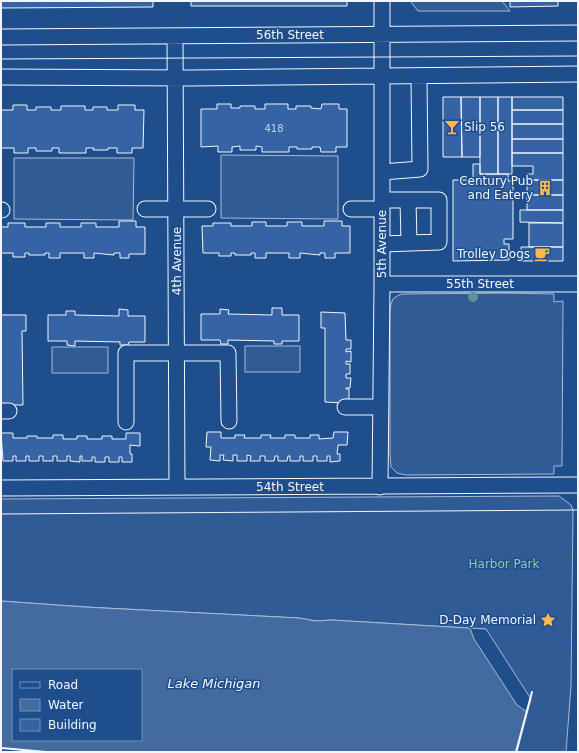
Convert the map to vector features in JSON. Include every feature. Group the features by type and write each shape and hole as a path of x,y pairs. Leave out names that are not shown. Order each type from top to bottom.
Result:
{"street":[{"name":"5th Avenue","path":"380,487 382,1"},
{"name":"56th Street","path":"1,37 578,33"},
{"name":"4th Avenue","path":"175,36 177,487"},
{"path":"1,77 176,78 578,74"},
{"path":"382,172 420,169 420,76"},
{"path":"408,200 409,243"},
{"path":"351,209 408,200 439,200 439,242 382,244"},
{"path":"145,209 208,209"},
{"name":"55th Street","path":"382,284 578,284"},
{"path":"126,422 126,353 228,353 229,421"},
{"path":"346,407 381,407"},
{"name":"54th Street","path":"1,488 578,485"}],"shaded area":[{"path":"410,1 502,1 510,11 418,11"},
{"path":"221,155 338,156 338,219 221,218"},
{"path":"14,158 134,158 133,220 14,219"},
{"path":"402,294 554,294 554,302 563,301 562,466 554,466 554,474 406,475 397,473 391,467 390,455 390,311 393,299"},
{"path":"245,346 300,346 300,372 245,372"},
{"path":"52,347 108,347 108,373 52,373"},
{"name":"Harbor Park","path":"559,496 571,505 573,510 571,686 566,752 517,752 530,702 484,629 331,620 316,621 299,618 85,607 1,601 1,499"}],"water":[{"name":"Lake Michigan","path":"1,601 85,607 299,618 316,621 331,620 484,629 530,702 516,752 46,752 1,748"}],"pier":[{"path":"470,628 486,629 531,699 527,712 517,705 474,639"}],"building":[{"path":"1,1 153,1 153,7 1,8"},
{"path":"191,1 347,1 347,6 191,6"},
{"path":"510,1 558,1 558,6 510,7"},
{"name":"Slip 56","path":"443,97 461,97 462,157 443,157"},
{"path":"461,97 480,97 480,157 462,157"},
{"path":"480,97 498,97 498,174 480,174"},
{"path":"498,97 512,97 512,174 498,174"},
{"path":"512,97 563,97 563,110 512,110"},
{"path":"217,104 231,104 231,108 240,108 240,106 255,106 255,109 265,109 265,104 288,104 288,109 296,109 296,106 311,106 311,108 321,109 322,104 339,104 339,109 347,109 347,147 336,147 336,152 321,152 320,147 312,147 312,149 297,149 297,147 289,147 289,152 262,152 262,147 256,146 256,150 240,150 240,146 232,147 232,152 218,152 218,146 201,147 201,109 217,109"},
{"path":"13,105 27,105 27,110 36,110 36,107 51,107 51,110 61,110 61,106 85,106 85,110 93,110 93,107 107,107 107,110 118,110 118,105 135,105 135,110 144,110 143,148 132,148 132,153 117,153 117,148 108,148 108,150 93,150 94,148 86,148 86,153 59,153 59,148 52,148 52,151 36,151 36,148 28,148 28,153 14,153 14,148 1,148 1,110 13,110"},
{"path":"512,110 563,110 563,124 512,124"},
{"path":"512,124 563,124 563,139 512,139"},
{"path":"512,139 563,139 563,153 512,153"},
{"path":"512,153 563,153 563,180 527,180 527,174 533,174 533,166 512,166"},
{"path":"473,164 480,164 480,174 508,174 508,181 513,181 513,239 504,239 504,244 509,244 509,260 453,261 453,180 473,180"},
{"name":"Century Pub and Eatery","path":"527,180 563,180 563,195 527,195"},
{"path":"527,195 563,195 563,210 527,210"},
{"path":"520,210 563,210 563,223 520,222"},
{"path":"119,221 136,221 136,227 145,227 145,254 129,254 129,258 120,258 120,253 114,253 114,255 94,253 94,258 84,258 84,253 60,253 60,258 49,258 49,253 45,253 45,255 29,255 29,253 25,253 25,257 13,257 13,253 1,253 1,227 8,227 8,223 25,223 25,227 46,227 46,223 60,223 60,227 81,227 81,223 96,223 96,227 119,227"},
{"path":"324,221 342,221 342,226 350,226 350,253 335,253 335,258 325,258 325,253 320,253 320,255 300,253 300,258 289,258 289,253 266,253 266,258 255,258 255,253 251,253 251,255 235,255 235,253 231,253 231,256 219,256 219,253 203,253 202,226 213,226 213,223 231,223 231,226 252,226 252,222 266,222 266,226 287,226 287,222 302,222 302,226 324,226"},
{"path":"529,223 563,223 563,247 529,247"},
{"name":"Trolley Dogs","path":"521,247 563,247 563,261 521,261"},
{"path":"272,308 282,308 282,315 299,315 299,341 282,341 282,344 274,344 274,341 228,340 228,344 221,344 220,340 201,340 201,314 220,314 220,309 229,310 228,314 272,315"},
{"path":"119,309 128,310 128,316 145,316 145,342 129,342 128,345 120,345 120,342 75,341 75,346 67,345 67,341 48,341 48,315 66,315 66,311 75,311 75,315 119,316"},
{"path":"321,312 345,313 346,340 351,340 351,349 346,349 346,352 351,351 351,362 346,361 346,364 350,364 350,374 346,374 346,378 351,378 350,388 346,388 349,389 349,399 346,399 346,403 325,402 325,328 321,328"},
{"path":"1,315 26,315 26,331 22,331 23,405 2,405 1,402"},
{"path":"207,432 221,432 221,438 235,438 235,435 245,435 244,438 261,438 261,435 271,435 270,438 285,438 285,435 295,435 295,438 310,438 310,435 319,435 319,439 333,438 334,432 348,432 347,445 338,445 337,454 340,454 340,461 330,462 330,456 327,456 327,461 317,461 317,456 313,456 313,461 303,461 303,456 300,456 300,461 290,461 290,456 288,456 287,461 278,461 278,456 275,456 274,461 265,461 265,456 260,456 260,461 250,461 251,456 247,455 247,461 237,461 237,455 233,455 233,461 223,460 224,455 220,455 220,461 210,460 211,447 206,447"},
{"path":"1,433 13,433 13,438 37,436 37,438 53,438 53,435 63,435 63,439 77,439 77,436 87,436 87,439 102,439 102,436 112,436 112,439 126,439 126,433 140,433 140,446 130,445 132,462 122,462 122,457 119,457 119,462 109,462 109,457 105,457 105,462 95,462 95,457 92,457 92,461 82,461 82,456 80,456 80,462 70,461 70,456 67,456 67,461 57,461 57,456 53,456 53,461 43,461 43,456 39,456 39,461 29,461 29,456 26,456 26,461 16,461 16,456 13,456 13,461 3,461"}],"tram line":[{"path":"1,59 578,56"},
{"path":"1,514 578,510"}],"wall":[{"path":"516,752 532,692"},
{"path":"1,748 46,752"}],"place":[{"name":"Slip 56","path":"452,127"},
{"name":"Century Pub and Eatery","path":"545,188"},
{"name":"Trolley Dogs","path":"542,254"},
{"name":"D-Day Memorial","path":"548,620"}]}
